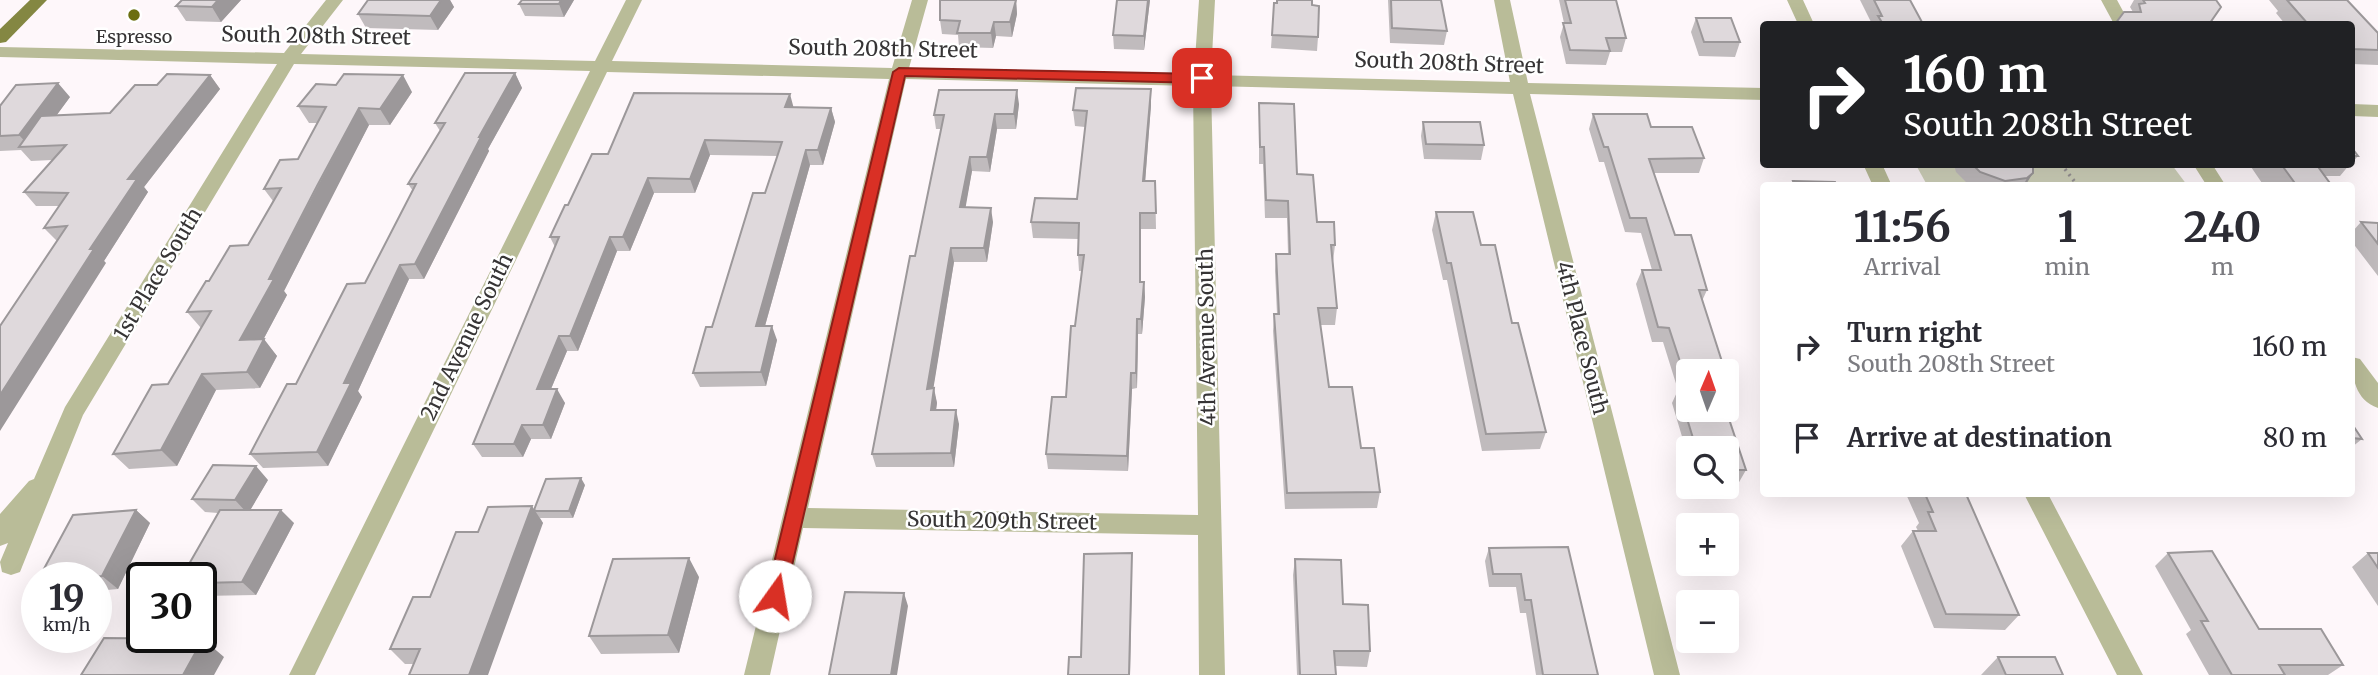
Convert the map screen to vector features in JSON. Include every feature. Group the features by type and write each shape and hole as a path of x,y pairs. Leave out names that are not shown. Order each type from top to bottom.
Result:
{"main road":[{"path":"0,38 39,0"}],"street":[{"name":"1st Place South","path":"11,565 73,413 289,58 335,0"},
{"name":"2nd Avenue South","path":"302,675 600,64 634,0"},
{"path":"757,675 899,72 920,0"},
{"name":"4th Avenue South","path":"1207,0 1202,78 1212,675"},
{"name":"4th Place South","path":"1502,0 1520,88 1667,675"},
{"path":"1795,0 1805,21"},
{"path":"2109,0 2120,21"},
{"name":"South 208th Street","path":"0,52 1202,78 1760,94"},
{"path":"2355,110 2378,111"},
{"path":"2355,369 2378,399"},
{"path":"0,536 9,520 47,478"},
{"path":"2038,497 2130,675"},
{"name":"South 209th Street","path":"794,518 1210,525"}],"path":[{"path":"2064,168 2075,182"}],"green space":[{"path":"1918,168 2174,168 2185,182 1925,182"}],"building":[{"path":"182,0 218,0 212,7 176,6"},
{"path":"368,0 441,0 430,16 358,14"},
{"path":"522,0 561,0 559,4 519,4"},
{"path":"940,0 1016,0 1010,22 994,22 991,33 957,33 960,21 940,20"},
{"path":"1117,0 1148,0 1144,36 1113,35"},
{"path":"1277,0 1312,0 1312,5 1319,6 1318,37 1272,35 1274,3 1277,3"},
{"path":"1391,0 1441,0 1447,31 1392,28"},
{"path":"1565,0 1616,0 1626,38 1606,38 1610,51 1570,50 1563,23 1571,23"},
{"path":"1874,0 1910,0 1921,21 1881,21 1878,16 1882,16"},
{"path":"2143,0 2216,0 2221,7 2211,21 2117,21 2124,12 2141,12 2139,4 2145,3"},
{"path":"2287,0 2347,0 2378,33 2378,50 2355,49 2355,21 2305,21"},
{"path":"1696,18 1731,18 1740,42 1704,42"},
{"path":"465,73 515,73 479,137 415,264 400,265 344,383 351,383 317,452 250,454 287,384 296,384 347,284 365,283 416,184 408,184 445,123 435,123"},
{"path":"167,74 210,75 128,179 137,179 90,249 94,249 0,395 0,326 67,226 44,228 68,193 24,192 66,145 19,147 41,116 110,113 135,85 157,85"},
{"path":"344,74 403,75 380,109 359,108 317,186 269,279 274,279 240,340 264,339 247,372 202,374 161,450 113,454 152,385 168,384 211,311 187,312 206,281 209,281 230,246 248,245 281,188 264,189 280,160 298,159 326,107 298,106 316,84 336,85"},
{"path":"58,83 19,135 0,136 0,106 16,85"},
{"path":"1076,88 1151,89 1143,181 1155,181 1156,213 1140,213 1140,282 1144,282 1141,319 1137,319 1136,373 1131,373 1127,456 1046,454 1052,397 1066,397 1071,326 1075,326 1084,255 1078,255 1079,223 1031,222 1035,198 1077,199 1087,111 1073,110"},
{"path":"939,90 1017,90 1014,114 995,114 987,157 970,157 960,207 991,208 984,248 951,248 927,389 934,388 931,410 956,410 951,453 872,454 910,256 915,256 944,115 934,115"},
{"path":"634,93 790,94 785,107 831,108 818,150 806,150 756,326 772,326 761,372 693,373 706,327 712,327 753,193 765,193 782,142 705,140 690,179 648,178 623,237 610,237 570,336 559,336 537,389 557,389 543,425 522,425 514,444 473,444 559,237 550,237 592,154 608,154"},
{"path":"1259,103 1294,104 1297,174 1313,175 1317,222 1334,222 1335,245 1331,245 1337,308 1318,308 1329,387 1352,387 1361,448 1374,448 1380,492 1287,493 1274,314 1279,314 1276,254 1290,254 1288,201 1266,200 1264,147 1260,147"},
{"path":"1593,114 1647,114 1651,127 1692,127 1704,158 1649,159 1675,235 1691,235 1707,290 1699,290 1721,359 1679,359 1669,328 1658,327 1642,270 1661,270 1646,218 1630,218 1608,147 1604,147"},
{"path":"1423,122 1480,122 1484,145 1426,144"},
{"path":"1976,168 2033,168 2033,173 2027,178 2005,181"},
{"path":"2284,168 2319,168 2329,182 2294,182"},
{"path":"1436,212 1473,212 1481,245 1495,245 1512,323 1518,323 1546,432 1486,434 1451,263 1447,263"},
{"path":"2361,222 2378,223 2378,244"},
{"path":"1688,422 1730,422 1735,436 1692,436"},
{"path":"2355,428 2362,439 2355,438"},
{"path":"1739,449 1746,470 1739,470"},
{"path":"213,465 256,466 235,500 192,499"},
{"path":"581,478 569,511 534,510 546,479"},
{"path":"1926,497 1967,497 2019,615 1946,614 1913,531 1936,531 1928,512 1933,512"},
{"path":"532,506 469,675 409,675 420,649 390,649 413,597 430,597 456,532 478,532 488,507"},
{"path":"136,510 109,562 48,562 73,515"},
{"path":"220,510 281,510 242,582 217,583 217,562 190,562"},
{"path":"1568,547 1598,675 1543,675 1531,600 1525,600 1521,574 1493,574 1489,548"},
{"path":"2212,551 2259,629 2321,629 2343,665 2279,665 2285,675 2232,675 2201,621 2208,621 2168,553"},
{"path":"1132,553 1129,675 1068,675 1069,657 1081,657 1084,554"},
{"path":"2368,553 2378,553 2378,568"},
{"path":"689,558 668,635 589,636 613,559"},
{"path":"1295,559 1341,560 1343,604 1368,605 1370,651 1334,651 1336,675 1300,675"},
{"path":"845,592 904,593 891,675 829,675"},
{"path":"112,638 126,638 126,653 195,653 183,675 81,675 95,653 112,653"},
{"path":"1998,657 2055,657 2063,675 2006,675"}],"place":[{"name":"Espresso","path":"134,15"}],"route":[{"path":"775,596 899,72 1202,78"}]}
